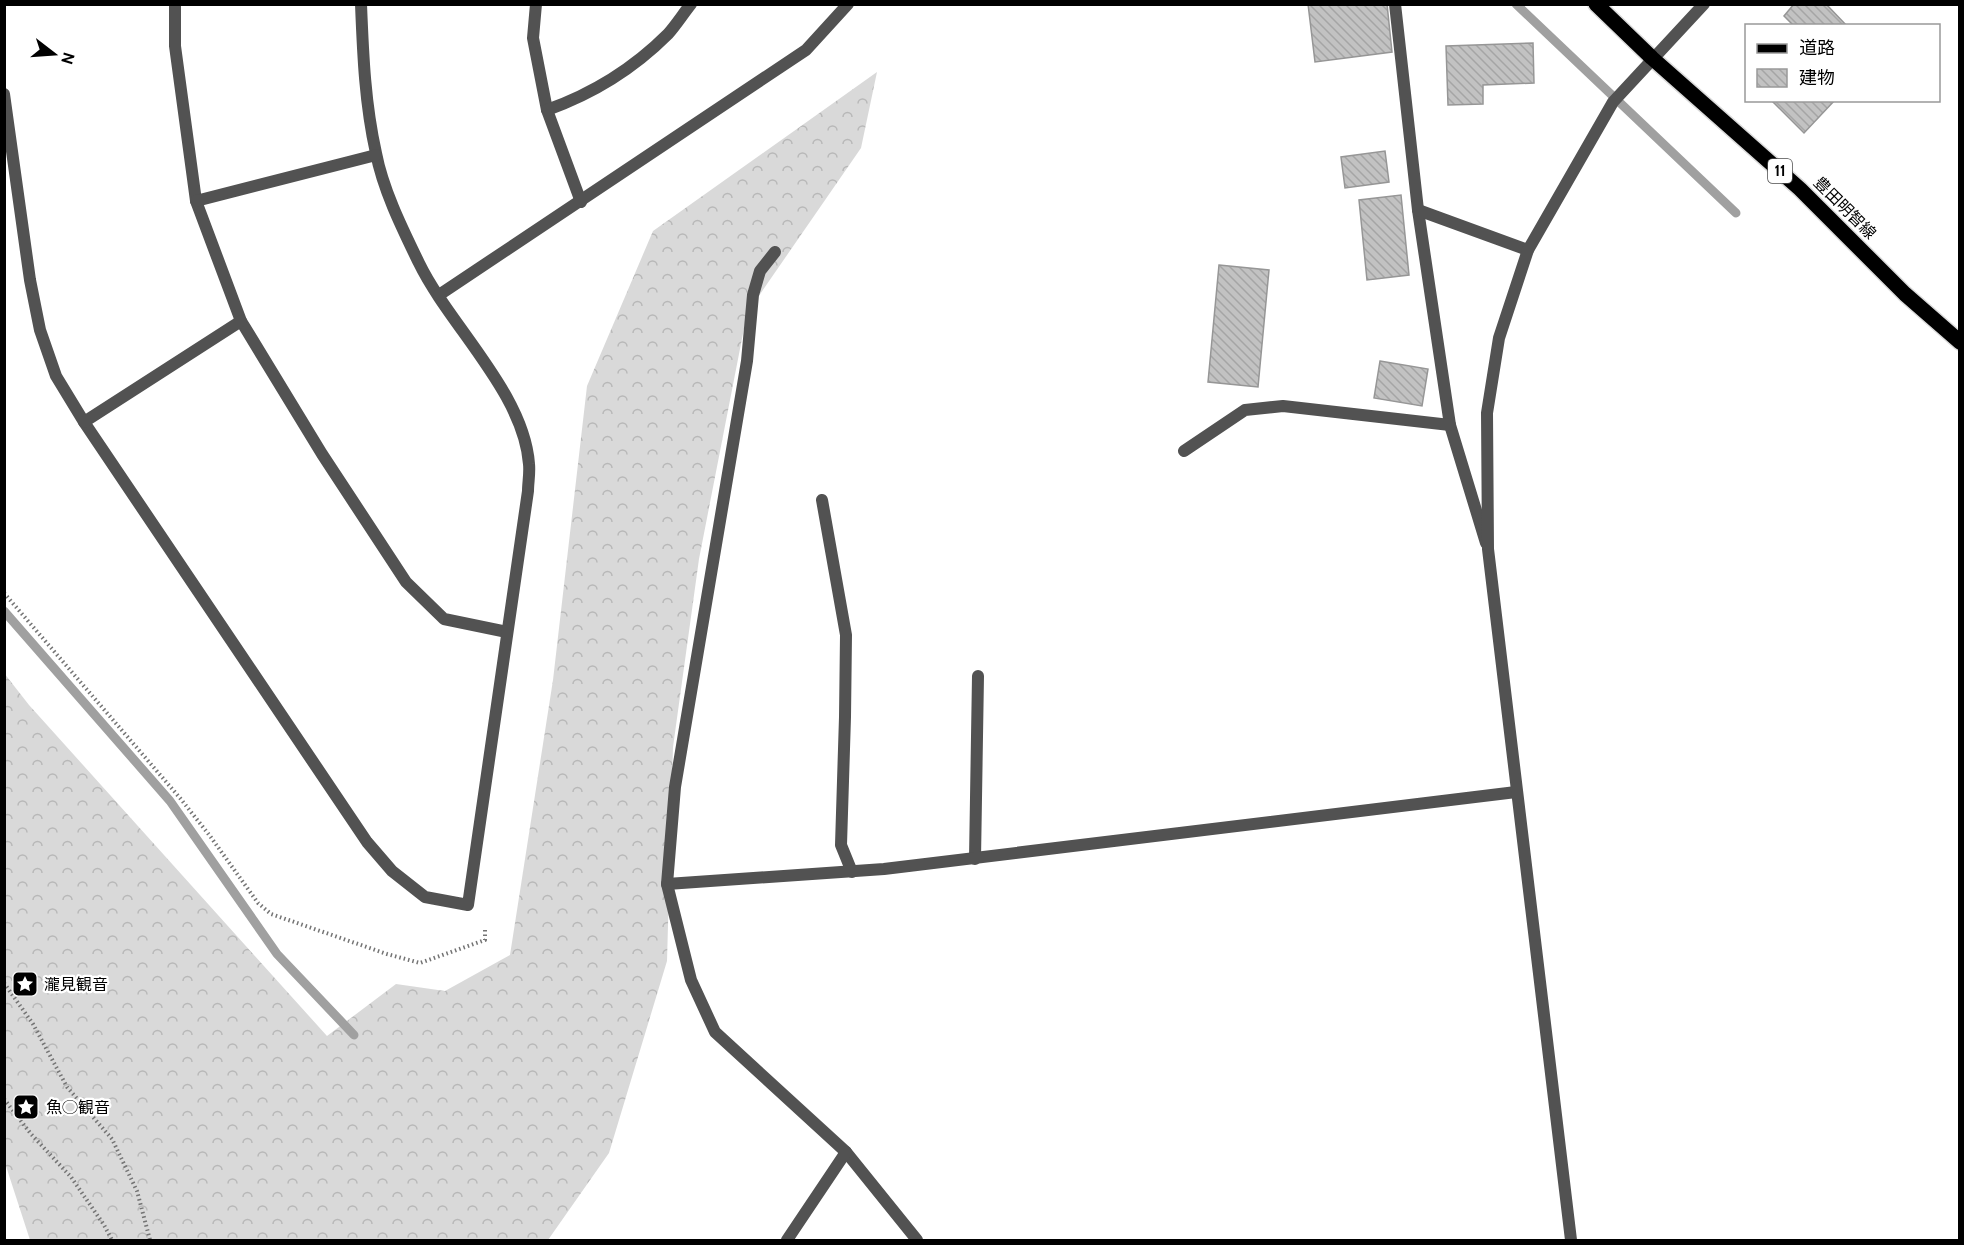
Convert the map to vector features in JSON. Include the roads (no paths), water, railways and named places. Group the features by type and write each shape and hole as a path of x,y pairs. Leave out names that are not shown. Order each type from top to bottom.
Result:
{"main road":[{"name":"豊田明智線","path":"1596,4 1652,58 1800,189 1905,294 1959,342"}],"street":[{"path":"175,4 175,46 196,201 241,321 322,454 406,582 444,619 507,632"},
{"path":"4,94 30,280 40,330 56,376 84,422 367,842 392,871 425,897 468,905 528,491 529,465 525,443 515,416 498,383 420,266 394,209 376,155 363,72 361,4"},
{"path":"536,4 533,38 547,110 581,202"},
{"path":"547,110 575,100 624,72 668,33 691,4"},
{"path":"439,296 807,51 848,4"},
{"path":"1395,4 1418,210 1450,425 1488,549"},
{"path":"1571,1240 1488,549 1487,413 1499,338 1528,250 1613,102 1704,4"},
{"path":"196,201 376,155"},
{"path":"1418,210 1528,250"},
{"path":"775,252 760,271 753,294 747,361 675,788 667,884 691,980 715,1032 846,1152 917,1240"},
{"path":"84,422 241,321"},
{"path":"1184,451 1245,410 1283,406 1450,425"},
{"path":"822,500 846,635 841,845 852,872"},
{"path":"975,859 978,676"},
{"path":"667,884 852,872 975,859 1516,792"},
{"path":"787,1240 846,1152"}],"waterway":[{"path":"1516,4 1736,213"},
{"path":"4,611 170,801 277,954 354,1035"}],"place":[{"name":"瀧見観音","path":"25,984"},
{"name":"魚◯観音","path":"26,1107"}]}
